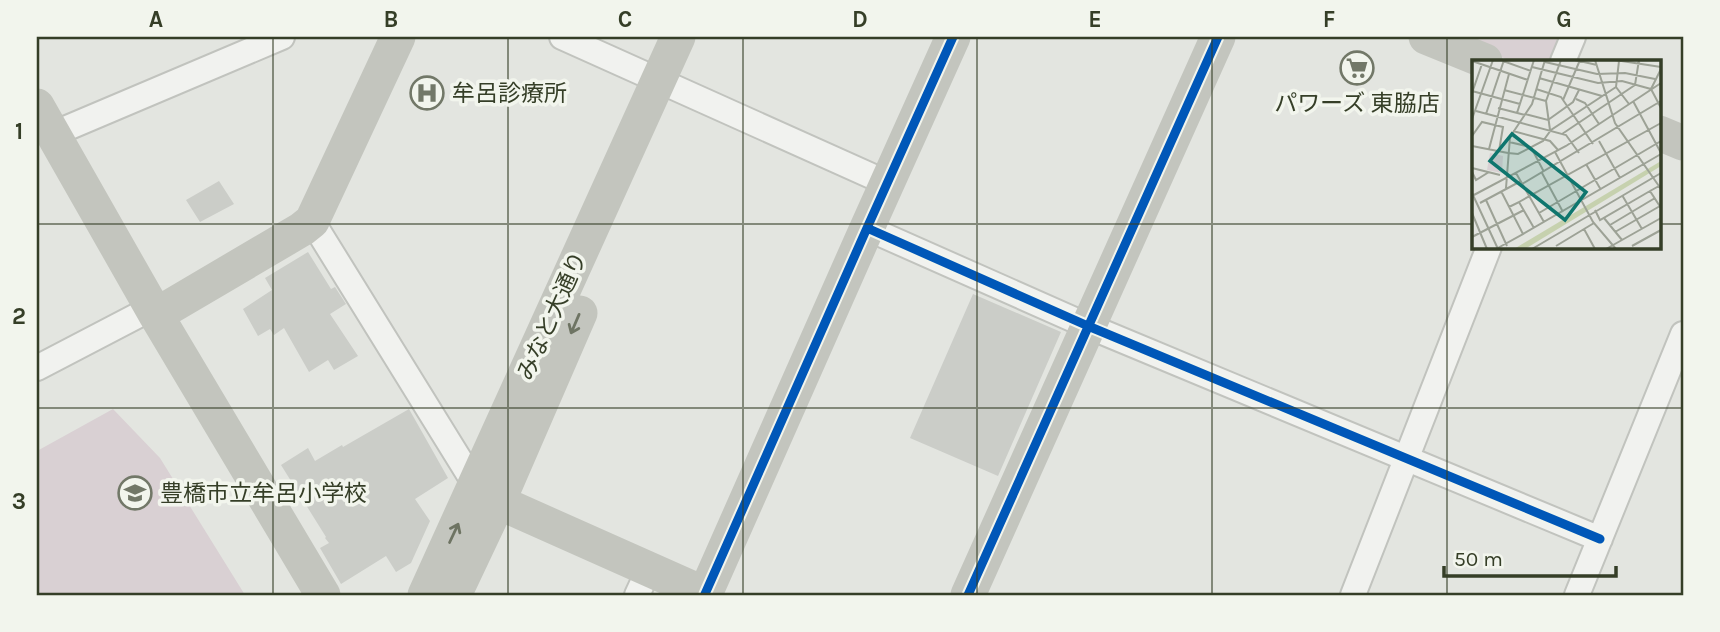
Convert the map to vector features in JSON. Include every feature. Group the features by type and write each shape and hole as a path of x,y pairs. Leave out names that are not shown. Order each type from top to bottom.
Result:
{"street":[{"path":"282,37 45,120 154,311 323,595"},
{"path":"37,368 154,311 312,221 398,37"},
{"path":"562,37 887,183"},
{"name":"みなと大通り","path":"454,595 487,494 667,84 678,37"},
{"name":"みなと大通り","path":"667,84 700,37"},
{"path":"312,221 487,494 643,582 706,595 953,37"},
{"path":"968,595 1218,37"},
{"path":"1426,37 1483,60"},
{"path":"1563,60 1573,37"},
{"path":"1660,133 1683,143"},
{"path":"867,228 1088,326 1600,539"},
{"path":"1353,595 1489,248"},
{"path":"1577,595 1683,334"},
{"name":"みなと大通り","path":"425,595 487,494"}],"shaded area":[{"path":"1453,37 1566,37 1556,60 1509,60"},
{"path":"113,409 160,458 245,595 37,595 37,451"}],"building":[{"path":"219,181 234,204 200,222 186,200"},
{"path":"308,252 331,289 335,287 346,304 330,314 358,356 334,370 328,360 309,372 284,328 274,335 270,329 258,336 243,309 272,290 265,278"},
{"path":"973,294 1061,332 998,476 910,438"},
{"path":"409,409 448,478 415,499 430,521 411,563 396,572 386,556 341,584 320,548 329,543 326,537 281,465 308,448 315,461"}],"cycle path":[{"path":"705,594 953,37"},
{"path":"968,595 1218,37"},
{"path":"867,228 1088,326 1600,539"}],"place":[{"name":"パワーズ 東脇店","path":"1357,68"},
{"name":"牟呂診療所","path":"427,93"},
{"name":"豊橋市立牟呂小学校","path":"135,493"}]}
